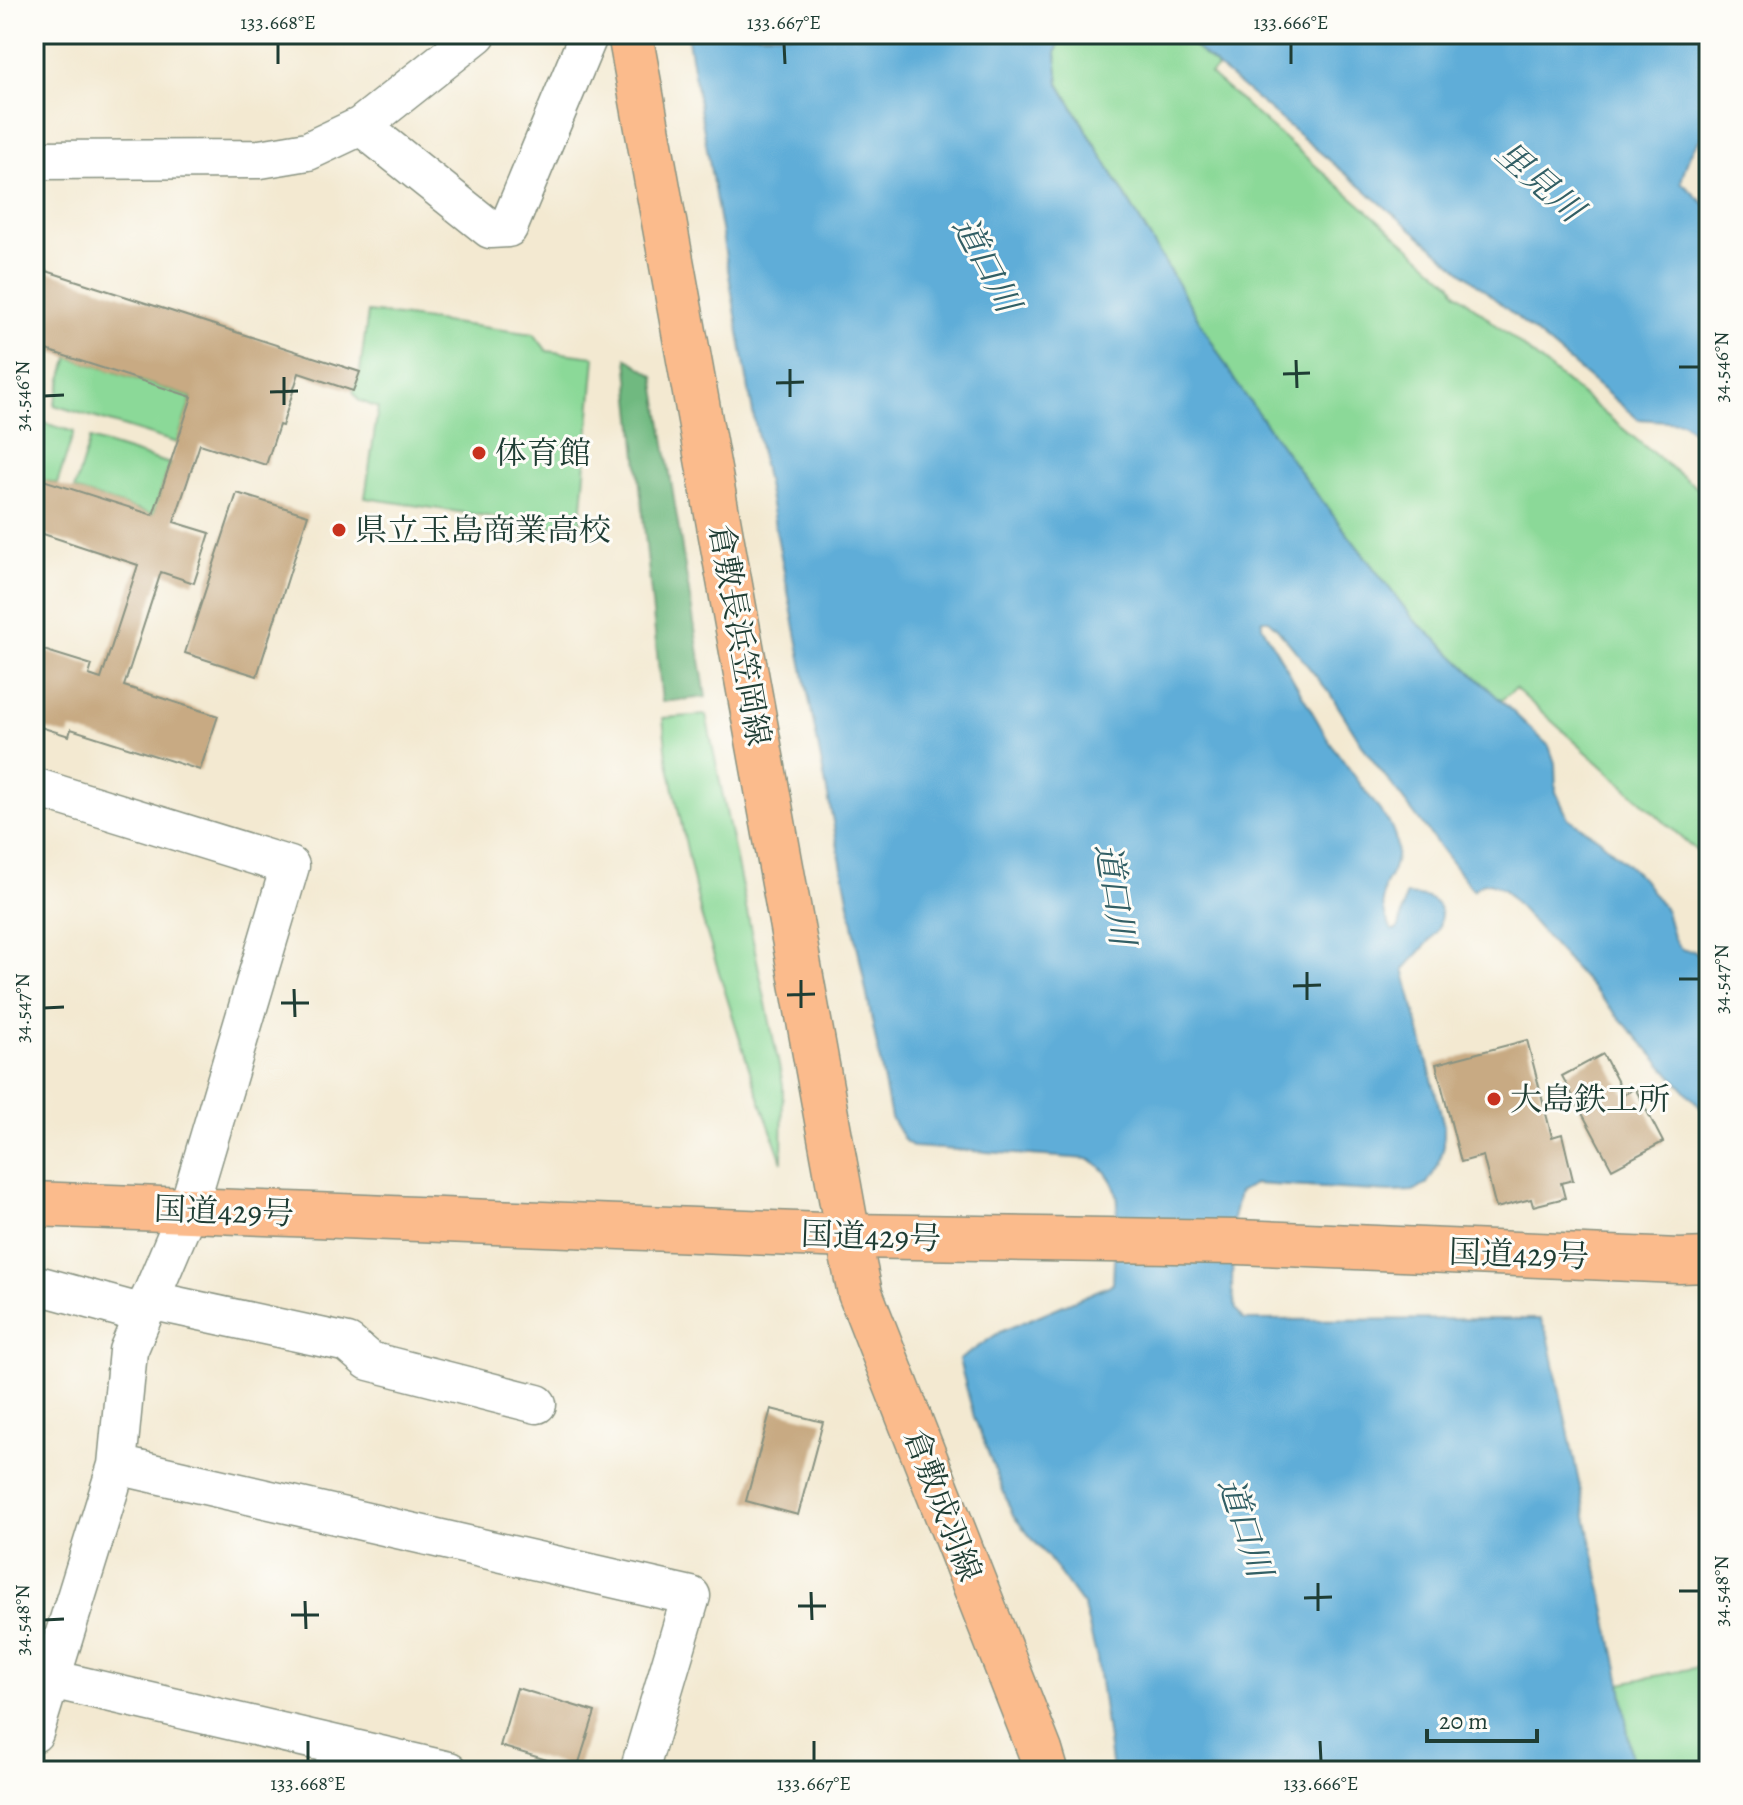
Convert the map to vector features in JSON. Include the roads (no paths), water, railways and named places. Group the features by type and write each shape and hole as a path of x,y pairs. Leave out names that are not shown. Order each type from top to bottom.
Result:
{"main road":[{"name":"倉敷長浜笠岡線","path":"630,34 848,1236"},
{"name":"国道429号","path":"34,1204 848,1236 1238,1242 1709,1260"},
{"name":"倉敷成羽線","path":"848,1236 860,1293 1046,1771"}],"street":[{"path":"34,160 260,159 308,151 361,126 477,34"},
{"path":"361,126 490,229 508,228 589,34"},
{"path":"34,787 290,866 188,1209 128,1351 117,1465 34,1733"},
{"path":"34,1284 348,1343 369,1361 537,1404"},
{"path":"117,1465 691,1596 639,1771"},
{"path":"51,1679 449,1771"}],"water":[{"name":"道口川","path":"687,34 1061,34 1056,53 1059,84 1235,381 1305,479 1414,620 1549,746 1555,763 1556,792 1568,818 1599,839 1641,877 1666,911 1679,947 1694,951 1706,963 1705,976 1709,982 1709,1117 1503,889 1487,883 1473,890 1368,754 1329,692 1277,628 1268,620 1262,620 1262,626 1331,744 1392,829 1396,840 1396,858 1383,899 1385,915 1392,930 1399,927 1406,895 1434,901 1440,910 1438,929 1404,969 1444,1126 1444,1146 1438,1166 1426,1185 1413,1191 1254,1184 1239,1192 1233,1219 1232,1290 1236,1309 1244,1320 1540,1319 1548,1335 1621,1683 1633,1771 1112,1770 1097,1659 1084,1607 1013,1516 974,1417 959,1360 1000,1332 1113,1284 1117,1198 1107,1174 1087,1159 914,1147 905,1141 891,1118 753,413"},
{"name":"里見川","path":"1179,34 1709,34 1709,131 1690,154 1681,182 1709,208 1709,443 1682,422 1638,419"}],"place":[{"name":"体育館","path":"479,453"},
{"name":"県立玉島商業高校","path":"339,530"},
{"name":"大島鉄工所","path":"1494,1099"}]}
